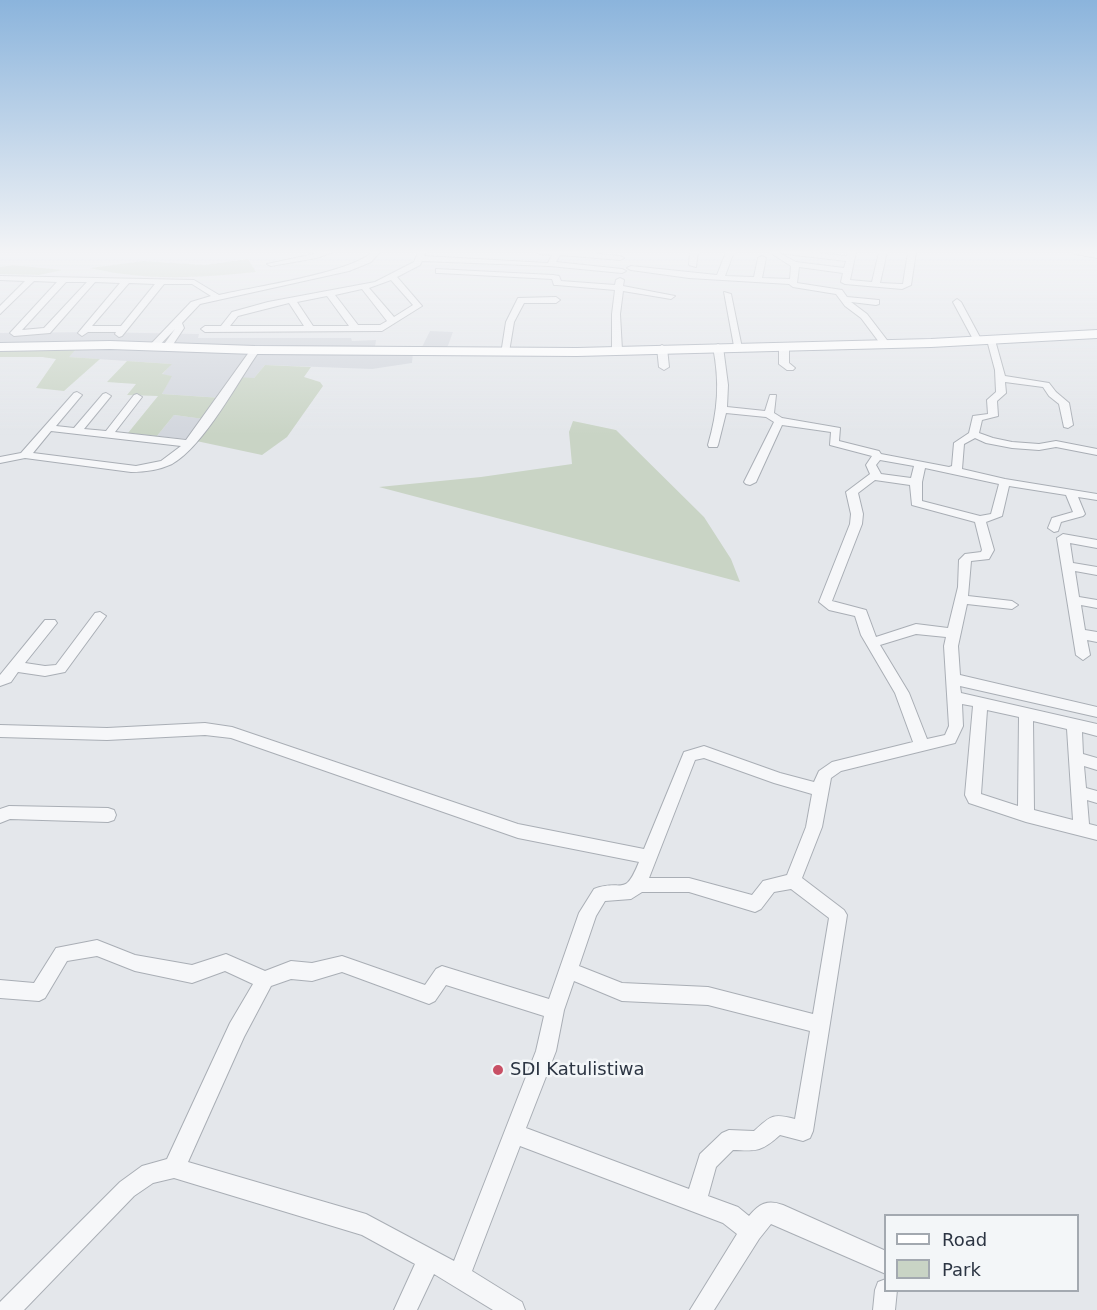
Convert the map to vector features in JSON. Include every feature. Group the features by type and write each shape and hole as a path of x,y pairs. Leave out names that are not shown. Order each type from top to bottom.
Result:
{"main road":[{"path":"0,347 504,352 885,344 1096,336"}],"street":[{"path":"32,313 14,333 47,331 63,313"},
{"path":"98,313 83,331 121,332 136,313"},
{"path":"160,347 170,326 177,323 185,313"},
{"path":"223,329 231,317 243,313"},
{"path":"258,313 268,329"},
{"path":"300,313 311,330"},
{"path":"344,313 356,329"},
{"path":"386,313 393,322"},
{"path":"205,329 382,328 409,313"},
{"path":"504,352 510,322 514,313"},
{"path":"617,350 618,313"},
{"path":"731,313 740,346"},
{"path":"860,313 885,344"},
{"path":"965,313 985,340 1000,378 1001,395 991,401 993,416 976,419 974,434"},
{"path":"160,347 180,328 177,323"},
{"path":"784,346 784,364 790,368"},
{"path":"713,445 723,410 726,387 718,347"},
{"path":"662,348 664,367"},
{"path":"0,460 25,455 124,469 140,469 168,461 176,457 188,443 255,350"},
{"path":"1000,378 1046,385 1064,403 1068,425"},
{"path":"25,455 77,395"},
{"path":"77,431 106,396"},
{"path":"108,435 137,397"},
{"path":"769,414 773,397"},
{"path":"723,410 769,414 779,421 834,430 837,433 834,443 870,450 877,456 918,473"},
{"path":"750,482 779,421"},
{"path":"48,428 188,443"},
{"path":"974,434 990,441 1012,445 1039,447 1056,444 1097,452"},
{"path":"954,471 957,469 959,443 974,434"},
{"path":"876,475 871,465 877,456"},
{"path":"922,746 902,693 868,634 861,614 851,609 833,607 825,602 856,524 858,512 851,494 876,475 954,471 1097,497"},
{"path":"918,473 916,502 980,520 996,516 1005,482"},
{"path":"1054,528 1056,520 1079,514 1070,492"},
{"path":"793,881 814,826 824,775 837,766 950,740 954,735 956,726 952,633 962,599 965,560 969,557 985,556 988,553 980,520"},
{"path":"1083,655 1063,538 1097,544"},
{"path":"1067,566 1097,571"},
{"path":"962,599 1012,605"},
{"path":"1074,600 1097,604"},
{"path":"15,667 45,671 60,669 100,616"},
{"path":"0,681 6,678 50,623"},
{"path":"873,642 916,629 952,633"},
{"path":"1080,634 1097,637"},
{"path":"954,679 1097,712"},
{"path":"955,697 1097,730"},
{"path":"980,703 972,795 980,801 1026,815 1097,832"},
{"path":"1026,713 1026,815"},
{"path":"1074,725 1081,828"},
{"path":"0,731 107,734 205,729 232,733 518,831 648,857"},
{"path":"459,1276 546,1051 555,1010 594,900 600,894 607,892 631,892 638,885 686,759 694,753 704,752 780,779 820,790"},
{"path":"1076,758 1097,764"},
{"path":"1078,792 1097,797"},
{"path":"0,816 9,812 108,815"},
{"path":"638,885 689,885 755,904 769,885 793,881 838,915 803,1131 777,1124 758,1141 729,1140 707,1161 696,1203"},
{"path":"0,989 39,992 62,954 97,948 135,963 192,974 226,962 265,980"},
{"path":"174,1168 237,1030 265,980 291,970 312,972 342,964 429,995 442,975 555,1010"},
{"path":"569,970 622,992 708,996 821,1025"},
{"path":"515,1134 730,1215 751,1231"},
{"path":"8,1310 127,1189 148,1173 174,1168 366,1225 459,1276 514,1310"},
{"path":"701,1310 751,1231 766,1214 775,1213 884,1263"},
{"path":"405,1310 429,1260"},
{"path":"884,1310 886,1292"}],"shaded area":[{"path":"430,331 453,332 446,351 413,352 412,363 372,369 265,365 254,378 222,398 162,394 171,376 162,375 171,364 68,357 80,346 0,348 0,333 94,332 199,334 198,338 351,338 352,341 376,340 375,347 422,347"},
{"path":"174,415 205,419 187,439 157,436"}],"green space":[{"path":"80,345 69,357 100,359 64,391 36,388 56,359 0,357 0,348"},
{"path":"127,361 172,364 162,374 172,376 162,394 222,398 236,377 254,378 265,365 311,367 304,377 320,382 323,386 287,437 262,455 187,439 204,419 174,415 157,436 128,433 158,396 127,395 136,384 107,382"},
{"path":"573,421 616,430 704,517 731,559 740,582 379,487 481,477 572,464 569,432"}],"place":[{"name":"SDI Katulistiwa","path":"498,1070"}]}
